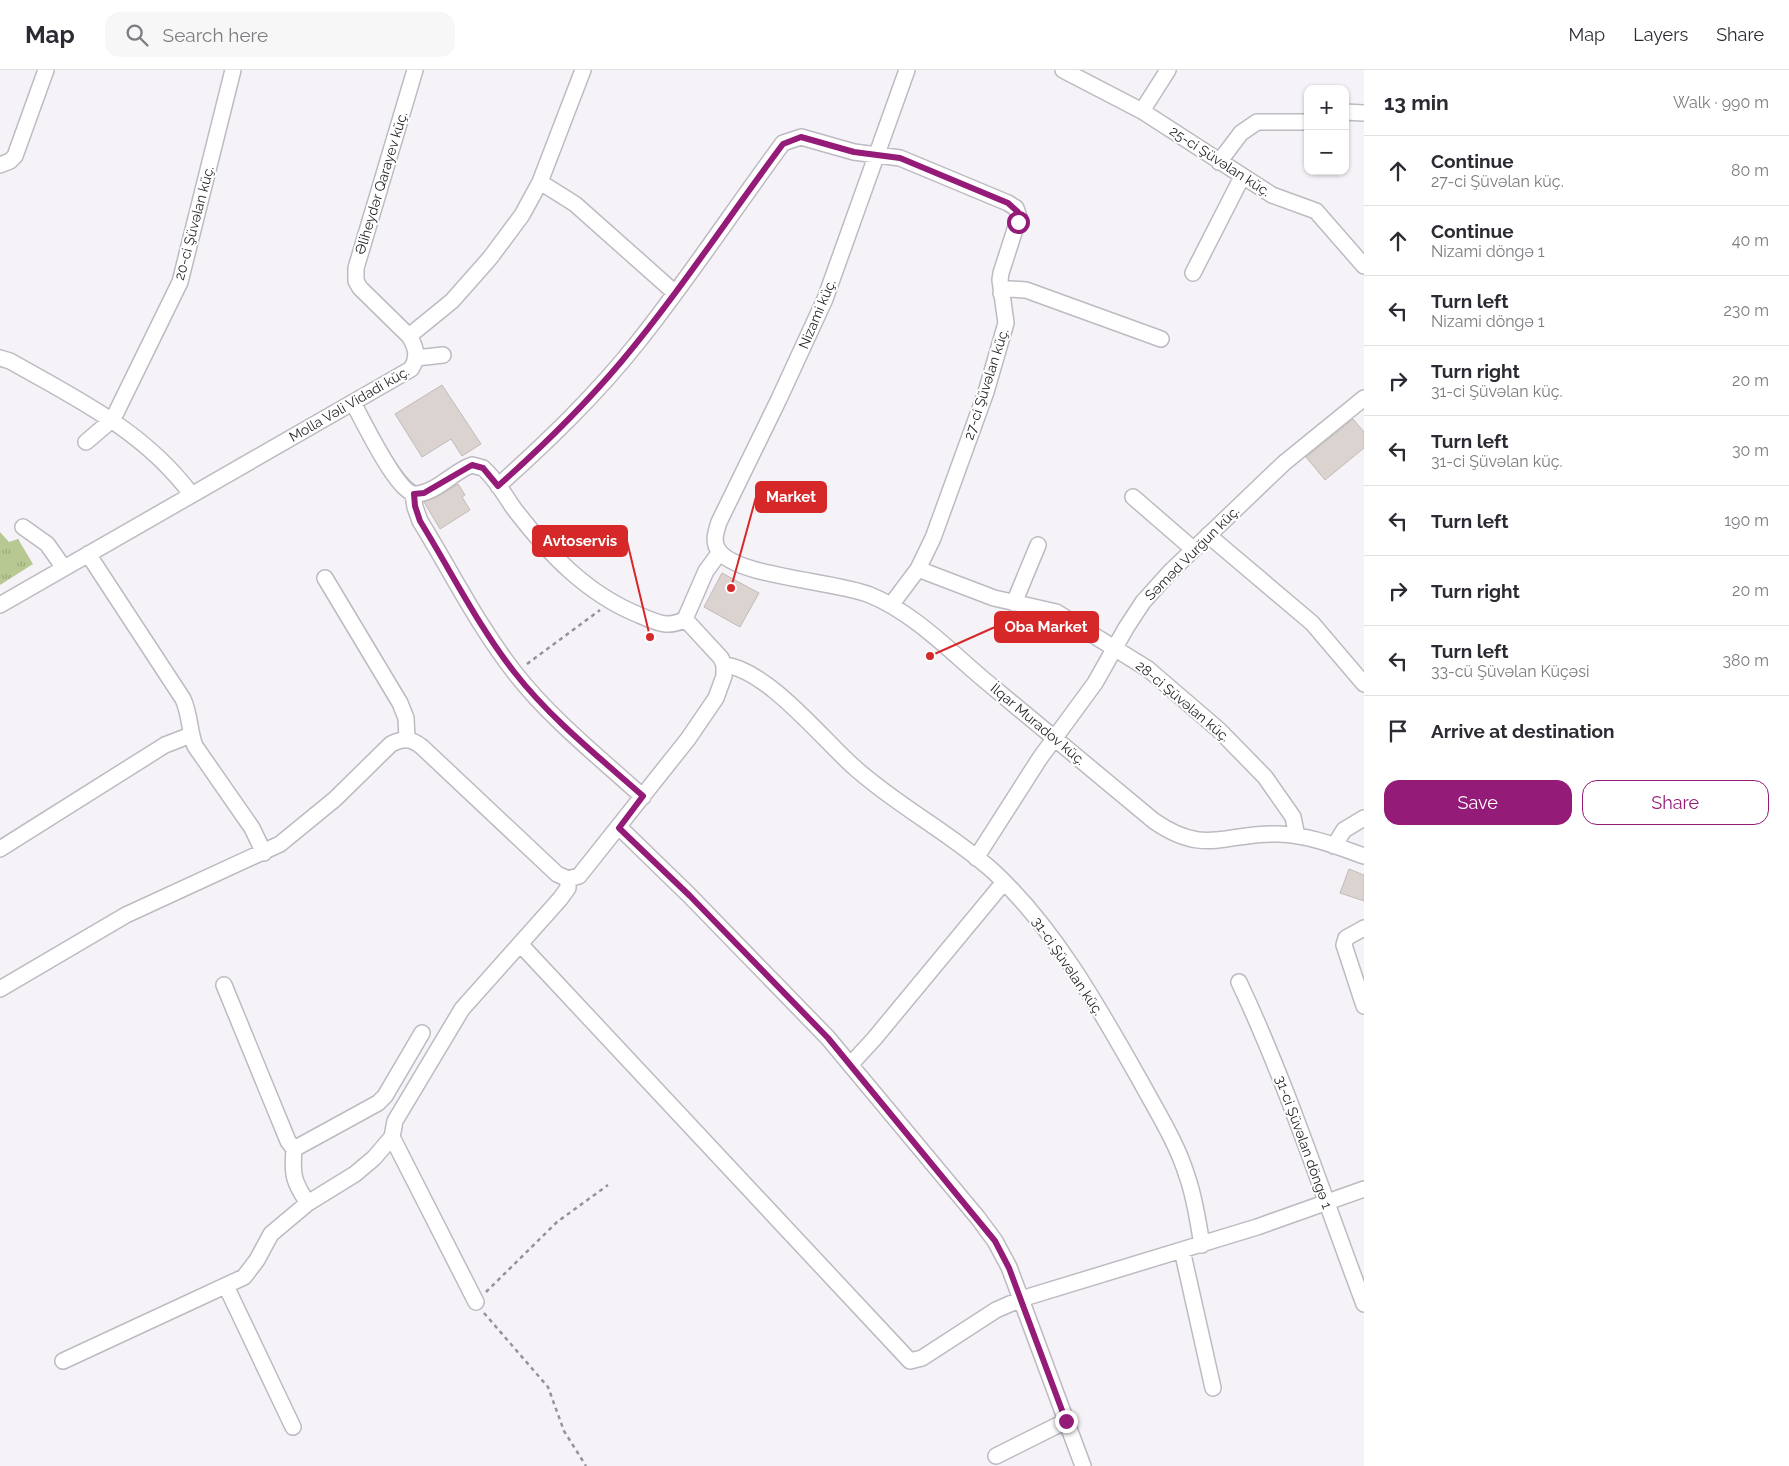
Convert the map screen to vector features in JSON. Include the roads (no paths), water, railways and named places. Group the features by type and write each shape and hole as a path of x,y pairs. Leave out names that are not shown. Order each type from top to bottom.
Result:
{"street":[{"path":"0,164 10,161 15,156 46,70"},
{"name":"20-ci Şüvəlan küç.","path":"86,442 112,419 180,282 233,70"},
{"name":"Əliheydər Qarayev küç.","path":"408,336 360,288 356,281 356,268 416,70"},
{"path":"408,336 446,307 490,258 522,215 540,182 583,70"},
{"name":"Nizami küç.","path":"720,552 715,538 719,522 825,299 878,155 906,70"},
{"name":"25-ci Şüvəlan küç.","path":"1062,70 1142,111 1272,196 1316,211 1364,266"},
{"path":"1142,111 1168,70"},
{"path":"1349,112 1364,113"},
{"path":"1218,162 1241,133 1256,122 1304,122"},
{"name":"27-ci Şüvəlan küç.","path":"498,486 567,423 620,363 783,144 801,137 854,152 900,158 1008,203 1016,208 1020,217 1001,273 1001,293 1006,323 986,392 939,523 918,569 891,606"},
{"path":"1193,273 1242,177"},
{"path":"540,182 575,204 674,292"},
{"path":"1001,293 1010,289 1026,290 1161,339"},
{"name":"Molla Vəli Vidadi küç.","path":"0,605 191,494 406,374 415,364 416,358 414,345 408,336"},
{"path":"416,358 443,356"},
{"path":"0,358 10,361 112,419 161,458 191,494"},
{"name":"Səməd Vurğun küç.","path":"976,858 1054,738 1095,683 1143,602 1193,549 1296,452 1364,398"},
{"path":"354,403 396,478 405,489 414,494 424,493 472,465 483,468 534,534 557,559 607,600 663,624 671,625 685,620 706,571 720,552"},
{"path":"414,494 415,506 420,521 498,650 515,673 566,728 643,796"},
{"path":"1133,497 1193,549"},
{"path":"23,526 47,544 64,568"},
{"path":"1208,535 1312,623 1364,684"},
{"path":"1014,603 1038,545"},
{"name":"İlqar Muradov küç.","path":"720,552 729,559 750,568 853,588 891,606 932,635 1154,821 1179,837 1203,842 1268,834 1297,836 1364,856"},
{"path":"88,554 182,699 188,711 191,735 202,757 252,828 264,853"},
{"name":"28-ci Şüvəlan küç.","path":"918,569 965,589 1014,603 1056,612 1115,647 1169,686 1241,751 1280,796 1293,817 1297,836"},
{"path":"325,578 400,703 406,718 407,739"},
{"path":"0,989 109,924 264,853 307,824 391,744 407,739 415,742 430,754 552,870 568,879 579,876 688,739 716,698 721,685 724,665 718,653 685,620"},
{"name":"31-ci Şüvəlan küç.","path":"724,665 735,666 745,671 788,703 870,781 976,858 1004,882 1032,911 1053,939 1122,1049 1170,1135 1187,1175 1202,1245"},
{"path":"0,849 165,746 191,735"},
{"path":"1334,846 1344,830 1364,818"},
{"path":"619,828 784,992 851,1064 995,1241 1009,1268 1083,1466"},
{"path":"63,1361 244,1277 258,1260 271,1234 308,1203 355,1174 374,1158 392,1137 395,1121 403,1104 462,1009 560,899 568,888 568,879"},
{"path":"851,1064 874,1039 1004,882"},
{"path":"1364,928 1346,938 1344,945 1364,1006"},
{"path":"521,945 910,1361 922,1358 996,1310 1021,1299 1202,1245 1326,1204 1364,1189"},
{"name":"31-ci Şüvəlan döngə 1","path":"1238,982 1264,1036 1284,1085 1364,1304"},
{"path":"224,985 288,1142 294,1149 292,1173 297,1187 308,1203"},
{"path":"294,1149 378,1103 385,1096 422,1033"},
{"path":"392,1137 476,1302"},
{"path":"1182,1250 1213,1388"},
{"path":"226,1286 293,1427"},
{"path":"996,1456 1066,1421"}],"place":[{"name":"Market","path":"731,588"},
{"name":"Avtoservis","path":"650,637"},
{"name":"Oba Market","path":"930,656"}]}
